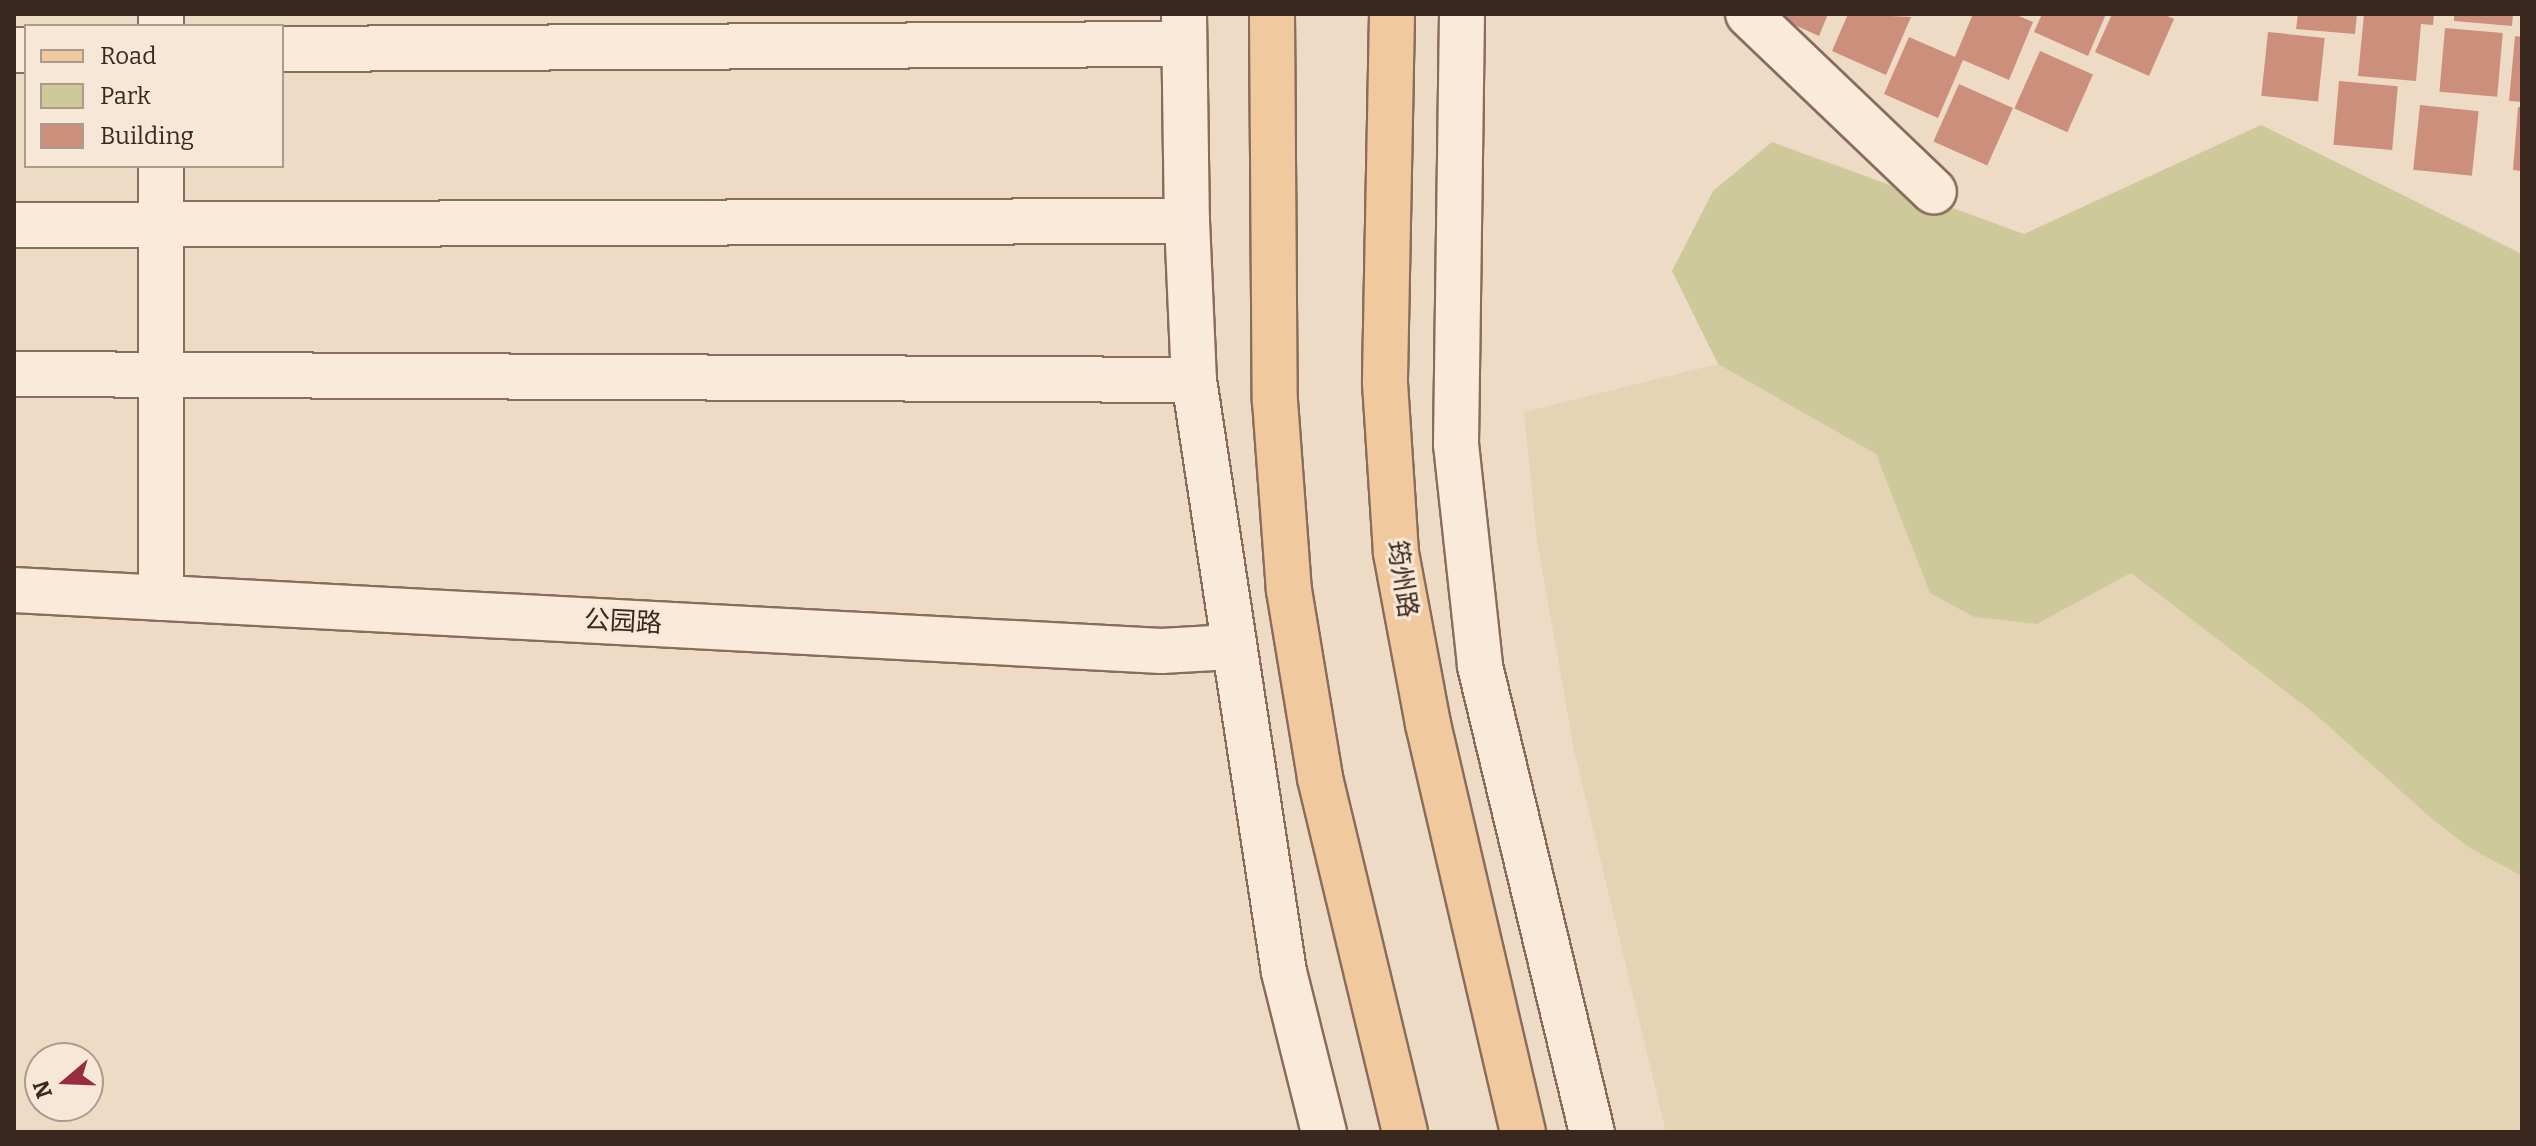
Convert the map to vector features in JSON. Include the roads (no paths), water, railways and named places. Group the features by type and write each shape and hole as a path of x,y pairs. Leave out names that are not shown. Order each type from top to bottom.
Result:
{"main road":[{"path":"1272,14 1275,401 1289,590 1320,778 1405,1132"},
{"name":"筠州路","path":"1392,14 1385,383 1396,553 1435,754 1523,1132"}],"street":[{"path":"1462,14 1456,444 1480,666 1592,1132"},
{"path":"1748,14 1934,192"},
{"path":"284,49 1184,29 1187,221 1194,380 1232,647 1284,972 1324,1132"},
{"path":"161,168 161,598"},
{"path":"14,225 1187,221"},
{"path":"14,374 1194,380"},
{"name":"公园路","path":"14,590 1161,651 1232,647"}]}
